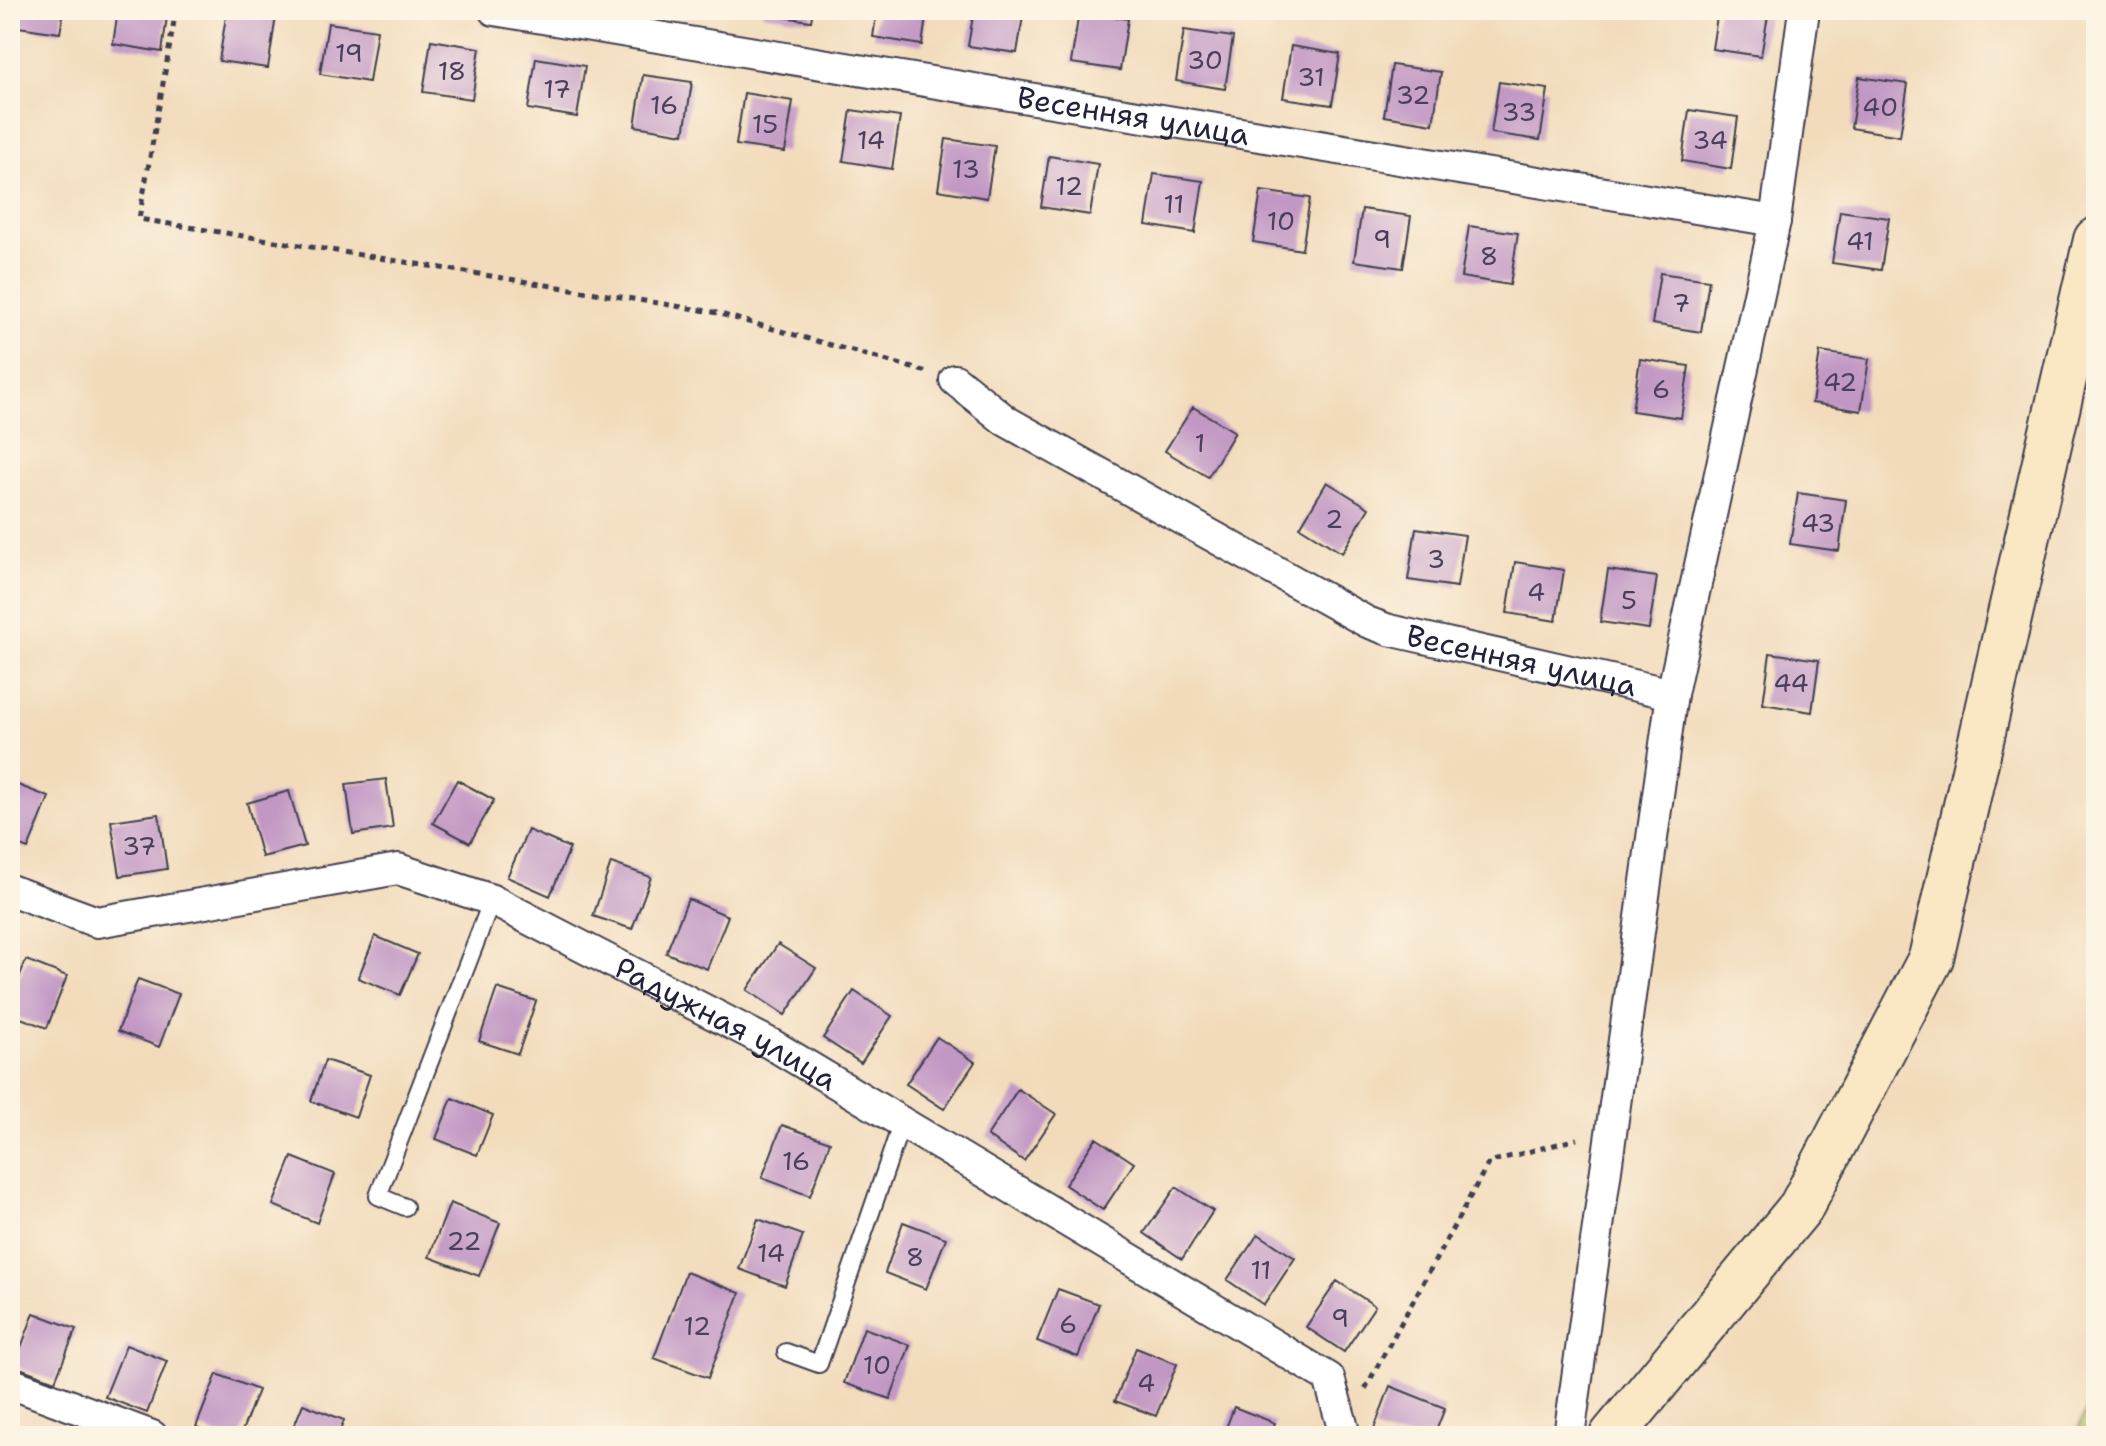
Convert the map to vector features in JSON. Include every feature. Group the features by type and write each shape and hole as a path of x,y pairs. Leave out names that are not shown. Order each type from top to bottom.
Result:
{"street":[{"name":"Весенняя улица","path":"494,10 1775,221"},
{"name":"Весенняя улица","path":"955,380 1006,421 1367,622 1389,630 1672,694 1775,221 1804,10"},
{"path":"1612,1436 1801,1207 1931,958 2096,240"},
{"path":"1569,1436 1672,694"},
{"name":"Радужная улица","path":"10,890 97,922 398,869 492,900 771,1044 1329,1378 1342,1432"},
{"path":"10,1383 152,1436"}],"lane":[{"path":"405,1207 378,1196 492,900"},
{"path":"786,1352 819,1364 902,1122"}],"path":[{"path":"176,10 139,219 713,312 955,380"},
{"path":"1342,1432 1489,1162 1612,1130"}],"green space":[{"path":"2096,1387 2096,1436 2075,1436"}],"building":[{"path":"14,10 64,10 60,33 11,26"},
{"path":"118,10 168,10 162,52 113,44"},
{"path":"227,10 276,16 268,68 219,61"},
{"path":"763,10 813,10 811,21 762,14"},
{"path":"877,10 927,10 922,45 873,37"},
{"path":"974,10 1024,10 1017,53 968,46"},
{"path":"1718,10 1769,10 1761,56 1712,49"},
{"path":"1079,12 1128,19 1120,70 1071,63"},
{"path":"328,23 377,30 369,82 320,74"},
{"path":"1184,30 1233,37 1225,89 1176,81"},
{"path":"431,40 480,48 472,99 423,92"},
{"path":"1291,46 1340,54 1332,105 1283,98"},
{"path":"536,58 585,66 577,117 528,109"},
{"path":"1392,65 1441,72 1433,124 1384,116"},
{"path":"643,75 692,82 684,134 635,126"},
{"path":"1859,77 1908,84 1900,136 1851,128"},
{"path":"1499,82 1548,89 1540,140 1491,133"},
{"path":"744,93 793,101 785,152 736,145"},
{"path":"851,110 900,117 892,169 843,161"},
{"path":"1689,110 1738,117 1731,169 1682,161"},
{"path":"946,139 995,146 987,198 938,190"},
{"path":"1049,156 1098,164 1090,215 1041,207"},
{"path":"1154,174 1203,181 1195,233 1146,225"},
{"path":"1261,191 1310,198 1302,250 1253,242"},
{"path":"1362,209 1411,216 1403,268 1354,261"},
{"path":"1840,211 1889,218 1881,270 1832,263"},
{"path":"1469,226 1518,233 1510,285 1461,277"},
{"path":"1660,273 1709,280 1701,332 1652,324"},
{"path":"1820,352 1869,359 1861,411 1812,403"},
{"path":"1640,359 1689,366 1681,418 1632,411"},
{"path":"1193,407 1235,432 1208,477 1165,451"},
{"path":"1327,482 1369,508 1342,553 1300,527"},
{"path":"1798,493 1846,500 1839,551 1790,544"},
{"path":"1416,528 1465,535 1457,587 1408,580"},
{"path":"1515,562 1564,570 1556,621 1507,613"},
{"path":"1608,570 1657,577 1649,629 1600,622"},
{"path":"1770,653 1819,660 1812,712 1763,704"},
{"path":"386,779 393,828 353,834 346,784"},
{"path":"457,780 494,800 470,843 433,823"},
{"path":"10,782 49,797 28,849 10,842"},
{"path":"289,791 305,846 262,857 247,803"},
{"path":"159,814 167,869 120,876 111,821"},
{"path":"528,830 570,848 550,896 507,877"},
{"path":"611,863 651,877 632,929 593,916"},
{"path":"688,899 728,916 707,969 666,953"},
{"path":"375,936 418,954 400,995 358,978"},
{"path":"778,944 816,968 785,1015 747,990"},
{"path":"26,960 67,976 47,1028 10,1014 10,1001"},
{"path":"138,979 179,994 159,1047 118,1031"},
{"path":"497,988 536,1001 518,1054 479,1041"},
{"path":"854,991 892,1016 861,1063 823,1038"},
{"path":"937,1037 975,1062 944,1109 906,1084"},
{"path":"325,1060 370,1075 356,1117 311,1101"},
{"path":"1018,1089 1056,1114 1024,1161 987,1136"},
{"path":"452,1098 493,1115 477,1155 436,1139"},
{"path":"782,1125 830,1142 810,1196 762,1178"},
{"path":"1096,1138 1134,1163 1103,1210 1065,1185"},
{"path":"292,1157 335,1174 317,1223 273,1205"},
{"path":"1176,1187 1213,1211 1182,1259 1144,1233"},
{"path":"450,1203 500,1223 479,1276 429,1257"},
{"path":"758,1219 803,1235 785,1286 739,1269"},
{"path":"903,1222 946,1238 926,1289 885,1273"},
{"path":"1258,1234 1295,1258 1264,1305 1227,1280"},
{"path":"686,1272 740,1293 708,1378 654,1358"},
{"path":"1337,1281 1375,1306 1344,1352 1306,1327"},
{"path":"1058,1289 1099,1304 1078,1357 1037,1341"},
{"path":"34,1313 76,1329 55,1381 14,1366"},
{"path":"864,1328 910,1345 890,1399 844,1383"},
{"path":"126,1345 167,1361 147,1413 105,1397"},
{"path":"1136,1348 1177,1364 1156,1416 1115,1401"},
{"path":"217,1374 258,1390 240,1436 221,1436 196,1427"},
{"path":"1390,1386 1445,1408 1434,1436 1392,1436 1374,1429"},
{"path":"303,1404 344,1420 338,1436 290,1436"},
{"path":"1234,1407 1275,1423 1270,1436 1223,1436"}]}
